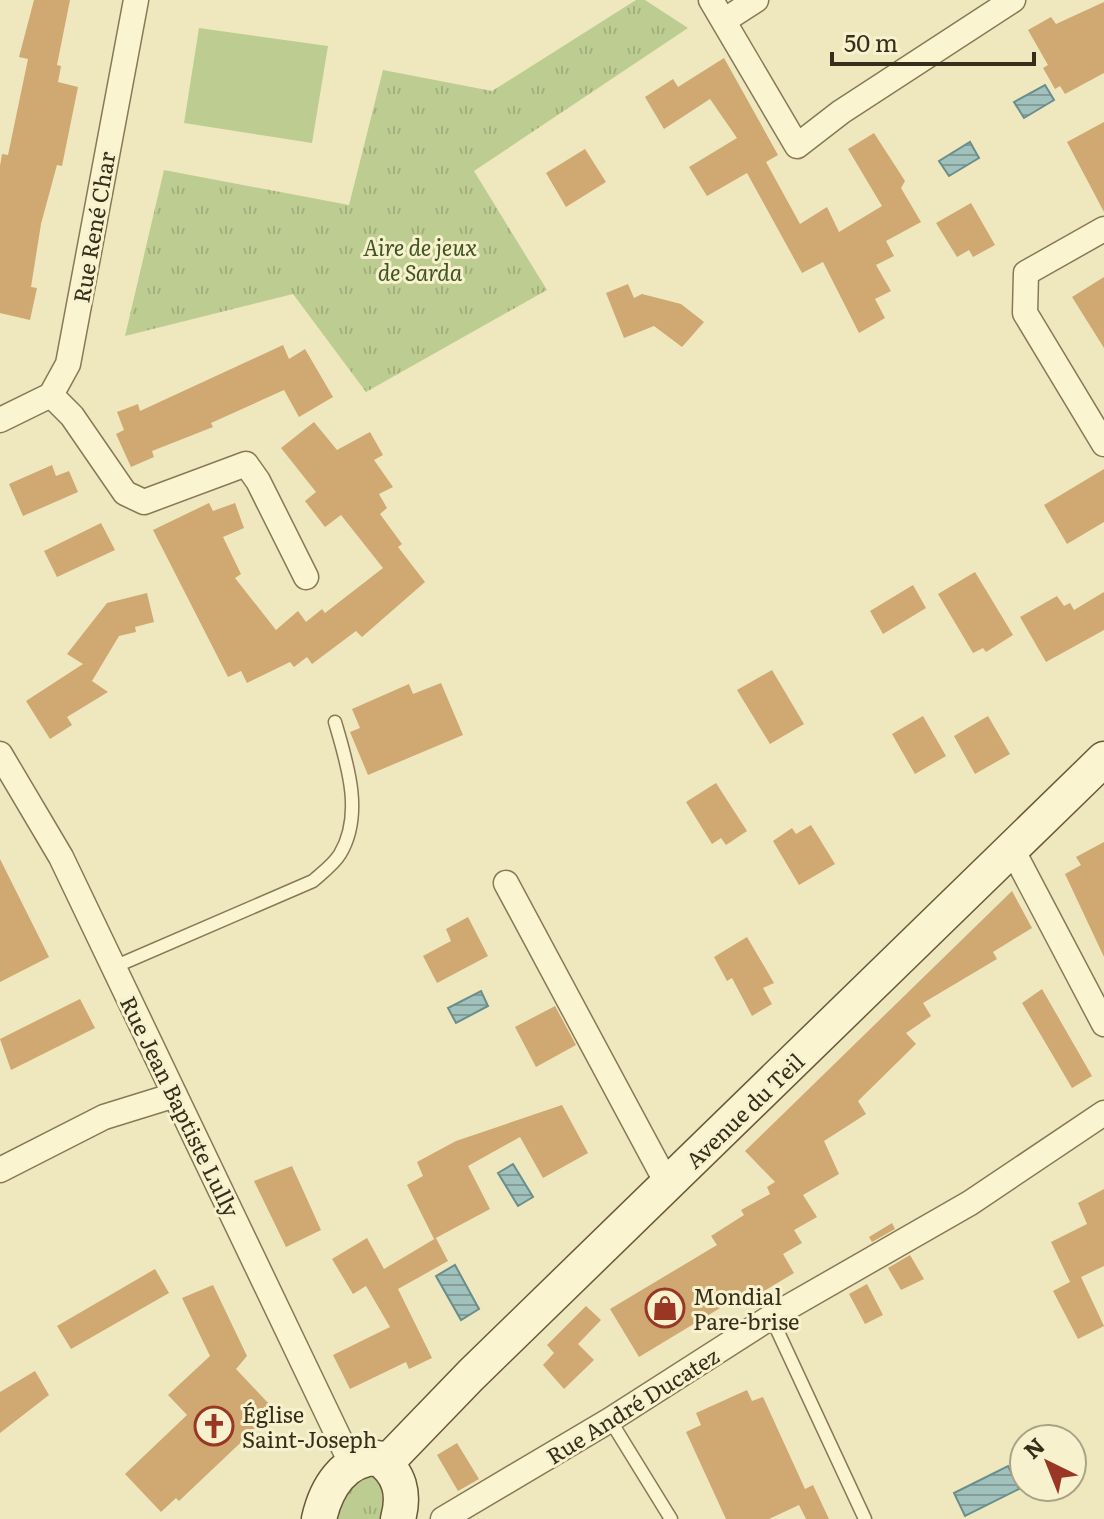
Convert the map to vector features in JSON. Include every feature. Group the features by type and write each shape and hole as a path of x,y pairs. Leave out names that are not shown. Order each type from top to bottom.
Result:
{"main road":[{"name":"Avenue du Teil","path":"386,1463 471,1375 1104,759"},
{"path":"319,1519 336,1480 351,1463 365,1458 378,1458 397,1476 401,1495 398,1519"}],"street":[{"name":"Rue René Char","path":"51,395 68,364 136,0"},
{"path":"756,0 718,10 797,146 841,112 1013,0"},
{"path":"1104,229 1026,273 1025,313 1104,444"},
{"path":"0,420 51,395 72,416 125,493 134,500 144,502 246,464 258,481 306,577"},
{"name":"Rue Jean Baptiste Lully","path":"0,754 61,857 351,1463"},
{"path":"1012,849 1104,1024"},
{"path":"506,883 668,1185"},
{"path":"0,1170 104,1117 175,1095"},
{"name":"Rue André Ducatez","path":"443,1519 610,1420 771,1317 970,1203 1104,1113"}],"lane":[{"path":"114,967 313,881 338,857 348,837 352,778 335,722"},
{"path":"771,1317 865,1519"},
{"path":"610,1420 671,1519"}],"green space":[{"name":"Aire de jeux de Sarda","path":"636,0 645,0 688,28 474,171 547,290 366,392 293,294 125,336 164,170 349,205 383,70 492,91"},
{"path":"199,28 328,46 312,143 184,123"},
{"path":"372,1473 384,1477 388,1519 332,1519 346,1487"}],"water":[{"path":"1045,85 1054,100 1024,118 1014,102"},
{"path":"970,142 979,158 949,176 939,161"},
{"path":"481,991 488,1006 456,1023 448,1008"},
{"path":"513,1164 533,1197 518,1206 498,1173"},
{"path":"455,1265 479,1309 461,1320 436,1276"},
{"path":"1008,1466 1008,1494 965,1516 954,1493"}],"building":[{"path":"34,0 70,0 57,65 61,66 58,82 78,87 62,166 57,165 41,224 31,287 37,288 30,320 0,313 0,166 2,154 8,155 28,59 19,57"},
{"path":"1104,2 1104,73 1065,94 1060,86 1055,89 1043,68 1048,65 1028,30 1051,17 1056,24"},
{"path":"724,58 778,155 766,162 800,224 827,207 839,232 882,206 848,149 874,133 905,181 901,188 921,222 886,241 894,256 876,265 891,291 875,299 885,318 859,333 823,262 802,273 747,173 707,196 689,167 737,138 710,99 664,129 645,97 673,79 678,87"},
{"path":"1104,122 1104,212 1067,142"},
{"path":"585,149 606,182 566,207 546,173"},
{"path":"971,203 995,245 973,257 969,250 957,257 936,223"},
{"path":"1104,277 1104,348 1072,297"},
{"path":"628,284 634,298 642,294 681,304 704,322 682,347 654,326 624,338 606,293"},
{"path":"283,345 289,359 305,349 333,397 299,417 284,390 211,423 213,427 152,451 154,457 131,467 116,434 124,430 117,412 138,404 140,411"},
{"path":"314,422 337,450 370,432 383,455 374,460 393,487 379,494 387,508 380,514 402,544 398,547 425,582 362,637 356,631 312,664 307,657 294,667 290,662 247,683 241,671 228,677 153,530 209,503 213,511 235,503 244,528 223,537 241,574 235,578 276,630 298,611 306,622 322,609 325,613 383,568 341,515 325,527 305,501 316,492 281,448"},
{"path":"52,465 56,476 69,471 78,492 23,516 9,484"},
{"path":"1104,469 1104,522 1067,544 1044,505"},
{"path":"101,523 115,550 57,577 44,551"},
{"path":"975,572 1013,635 986,652 983,648 973,653 938,594"},
{"path":"913,585 926,608 883,634 870,611"},
{"path":"1104,592 1104,630 1046,662 1020,617 1057,596 1064,606 1070,603 1074,610"},
{"path":"147,593 154,622 135,627 136,632 119,636 92,681 108,692 67,717 72,725 50,739 26,701 83,664 67,654 107,603"},
{"path":"772,670 804,724 770,744 737,690"},
{"path":"441,683 463,735 368,775 350,732 360,728 352,709 409,684 413,694"},
{"path":"923,716 946,756 915,774 892,734"},
{"path":"988,716 1010,754 975,774 954,736"},
{"path":"716,783 747,831 726,845 721,838 712,844 686,802"},
{"path":"811,825 835,864 799,885 773,841 792,828 796,834"},
{"path":"1104,842 1104,957 1065,874 1081,865 1076,857"},
{"path":"0,859 49,957 0,982"},
{"path":"1012,891 1032,928 993,952 997,959 923,1003 931,1016 906,1033 916,1044 858,1101 866,1114 824,1141 839,1174 803,1195 817,1217 794,1230 802,1243 783,1254 794,1273 749,1300 745,1293 639,1357 610,1309 717,1245 711,1236 744,1215 741,1210 770,1194 767,1187 775,1182 745,1151"},
{"path":"468,917 488,956 437,983 423,956 451,941 446,929"},
{"path":"747,937 774,983 763,988 772,1004 752,1016 732,978 727,981 714,957"},
{"path":"1042,989 1092,1076 1072,1088 1022,1003"},
{"path":"80,999 95,1028 11,1070 0,1039"},
{"path":"555,1006 576,1045 536,1067 515,1027"},
{"path":"562,1105 588,1153 543,1178 520,1137 468,1166 490,1209 434,1239 407,1185 423,1176 417,1162 456,1141"},
{"path":"292,1166 321,1230 286,1247 254,1181"},
{"path":"1104,1189 1104,1266 1081,1277 1104,1326 1078,1339 1053,1291 1070,1282 1051,1242 1087,1224 1078,1203"},
{"path":"892,1223 895,1229 872,1242 869,1237"},
{"path":"367,1238 384,1269 436,1238 448,1261 398,1289 432,1358 409,1369 406,1362 350,1389 333,1355 390,1327 366,1286 353,1294 332,1259"},
{"path":"910,1255 924,1279 901,1290 888,1268"},
{"path":"155,1269 169,1293 71,1349 57,1326"},
{"path":"867,1284 883,1315 865,1324 849,1294"},
{"name":"Église Saint-Joseph","path":"213,1285 247,1356 236,1369 270,1405 251,1424 255,1429 179,1501 176,1498 161,1512 125,1474 187,1415 168,1395 210,1356 182,1298"},
{"path":"586,1306 601,1320 578,1344 594,1360 564,1389 543,1365 554,1353 547,1345"},
{"path":"35,1371 49,1395 0,1433 0,1392"},
{"path":"747,1390 752,1401 763,1397 805,1489 813,1485 829,1519 806,1519 799,1505 769,1519 726,1519 686,1432 701,1425 696,1413"},
{"path":"457,1443 479,1479 458,1491 437,1455"}],"place":[{"name":"Mondial Pare-brise","path":"665,1308"},
{"name":"Église Saint-Joseph","path":"214,1426"}]}
